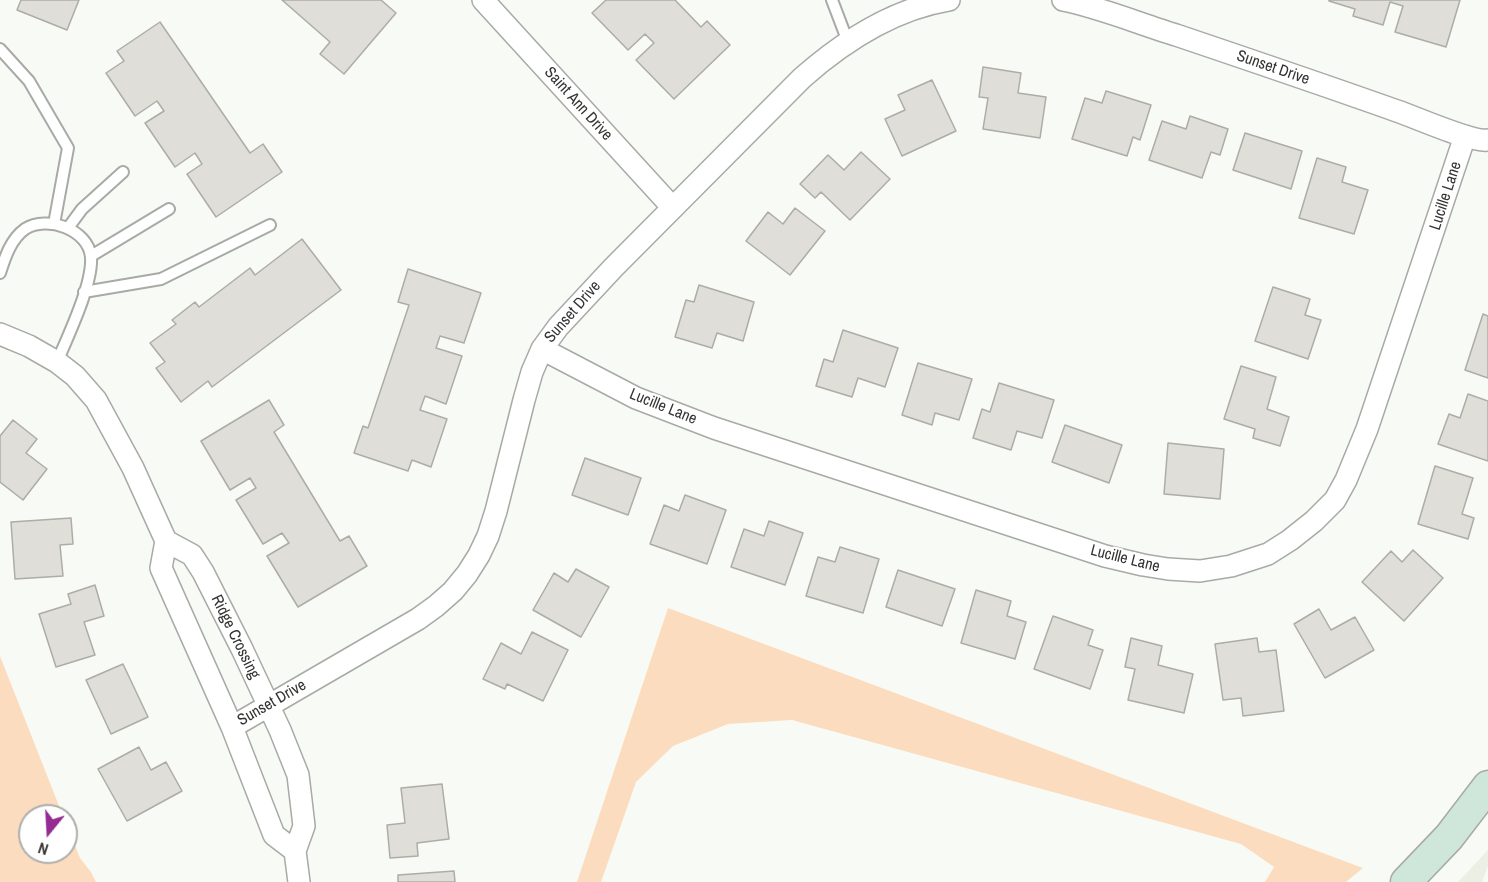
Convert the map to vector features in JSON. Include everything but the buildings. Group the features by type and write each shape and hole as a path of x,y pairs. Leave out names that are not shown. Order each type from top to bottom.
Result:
{"main road":[{"path":"1406,882 1449,837 1488,786"}],"street":[{"name":"Saint Ann Drive","path":"483,0 673,208"},
{"name":"Sunset Drive","path":"232,727 418,619 453,591 467,574 488,536 524,400 542,349 569,314 819,63 874,26 897,16 949,0"},
{"name":"Sunset Drive","path":"1063,0 1220,50 1481,142"},
{"name":"Lucille Lane","path":"542,349 636,398 714,428 1105,556 1143,566 1168,569 1200,571 1231,566 1268,555 1314,521 1335,500 1346,480 1367,429 1481,142"},
{"path":"0,334 29,345 57,362 75,376 96,400 133,468 166,541 161,568 232,727 274,835 295,851"},
{"name":"Ridge Crossing","path":"166,541 192,555 203,572 280,730 298,775 304,826 295,851 299,882"}],"lane":[{"path":"832,0 848,42"},
{"path":"0,49 29,81 68,148 54,224"},
{"path":"68,228 82,209 123,172"},
{"path":"91,256 169,209"},
{"path":"0,273 5,255 14,240 25,229 37,225 54,224 68,228 79,234 88,246 91,256 89,278 57,362"},
{"path":"84,292 161,279 270,225"}],"shaded area":[{"path":"668,608 1363,868 1346,882 1265,882 1274,867 1241,844 792,720 728,724 673,746 636,782 601,882 577,882"},
{"path":"0,656 58,804 18,804 18,864 78,864 78,853 96,882 0,882"},
{"path":"1488,850 1488,866 1482,882 1458,882"}]}
